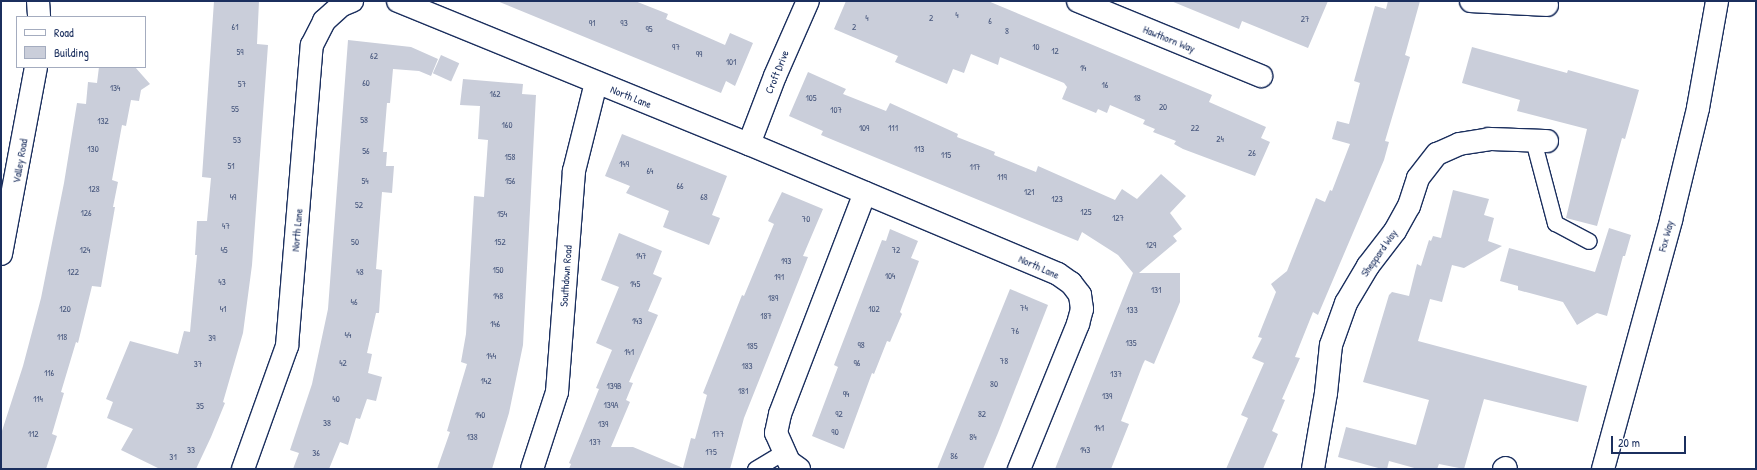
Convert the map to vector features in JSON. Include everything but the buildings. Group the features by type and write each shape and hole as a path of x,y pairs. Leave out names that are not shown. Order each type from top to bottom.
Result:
{"street":[{"path":"38,1 39,16"},
{"name":"North Lane","path":"243,469 287,346 312,45 324,21 342,5 352,1"},
{"name":"North Lane","path":"398,1 749,144 1058,274 1071,283 1080,295 1082,309 1078,324 1019,469"},
{"name":"Croft Drive","path":"749,144 775,76 808,1"},
{"name":"Hawthorn Way","path":"1078,1 1261,76"},
{"path":"1471,1 1547,5"},
{"name":"Fox Way","path":"1603,469 1671,220 1698,108 1717,1"},
{"name":"Valley Road","path":"1,254 5,226 36,68"},
{"name":"Southdown Road","path":"532,469 556,392 574,171 596,82"},
{"name":"Sheppard Way","path":"1314,469 1326,393 1331,345 1346,303 1368,266 1395,231 1409,206 1418,178 1436,154 1459,144 1489,139 1540,141"},
{"path":"799,469 789,462 783,452 776,433 780,414 865,193"}],"lane":[{"path":"1540,141 1555,223 1589,241"},
{"path":"755,469 783,452"}]}
